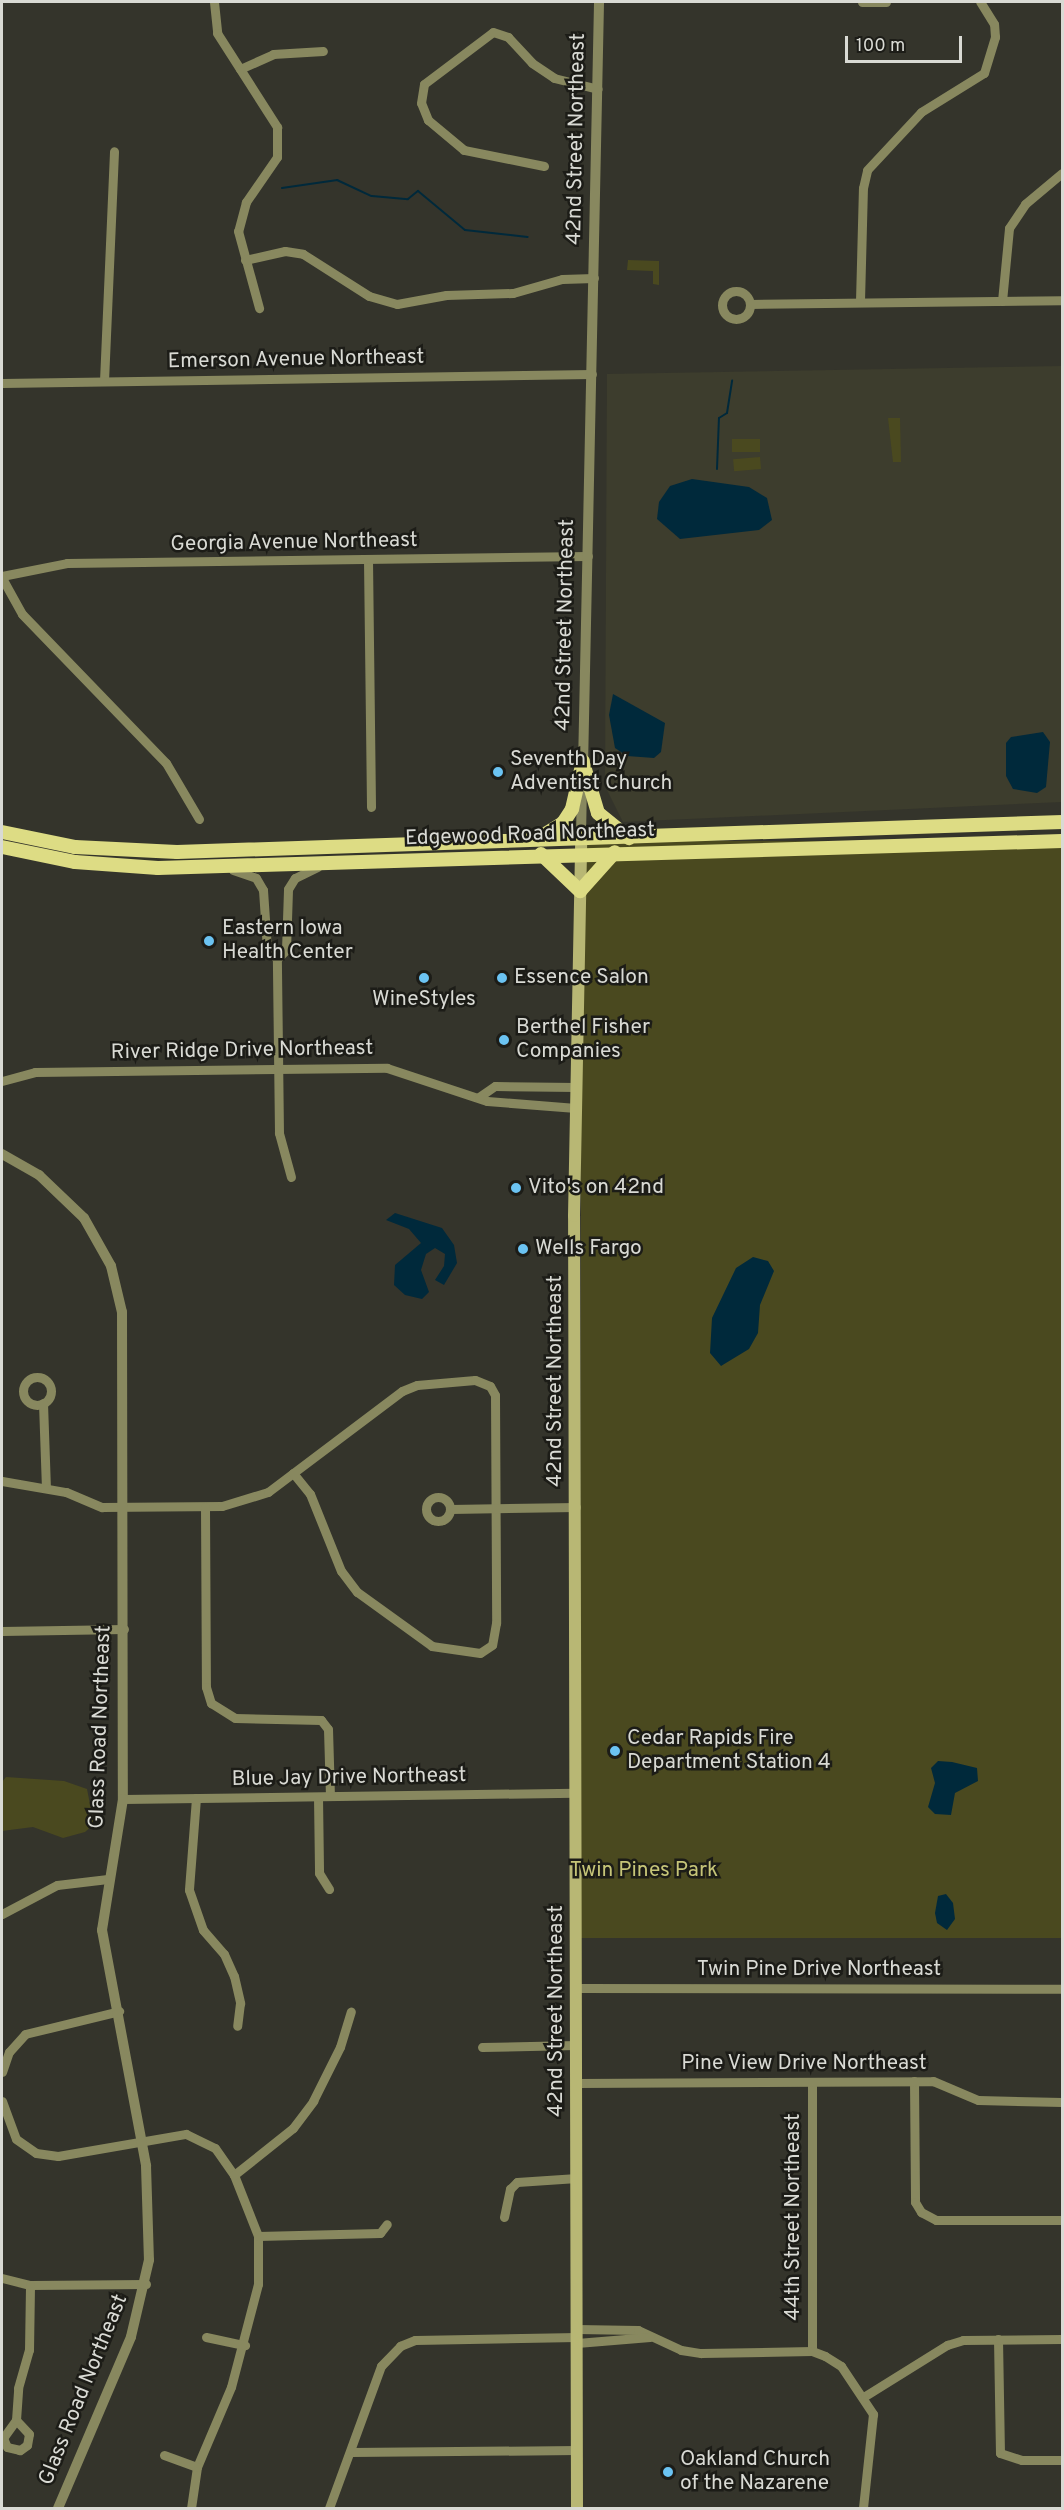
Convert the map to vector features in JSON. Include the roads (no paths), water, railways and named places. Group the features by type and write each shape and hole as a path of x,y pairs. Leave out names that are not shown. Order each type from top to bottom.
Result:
{"main road":[{"path":"583,762 598,813 629,838"},
{"path":"530,841 563,823 572,810 583,762"},
{"name":"Edgewood Road Northeast","path":"2,847 119,867 209,867 334,864 541,854 629,838 1062,822"},
{"path":"998,843 1062,831"},
{"name":"Edgewood Road Northeast","path":"2,832 57,844 126,852 530,841 615,852 1062,841"},
{"name":"42nd Street Northeast","path":"576,2508 576,1088 581,846"},
{"path":"541,854 580,891 615,852"}],"street":[{"path":"214,2 217,33 272,114 279,141 277,157 240,217 245,260 260,308"},
{"name":"42nd Street Northeast","path":"581,846 599,2"},
{"path":"862,2 886,2"},
{"path":"861,302 862,188 867,170 921,112 984,73 995,37 994,24 980,2"},
{"path":"544,166 501,161 464,150 428,120 421,103 424,84 493,32 507,37 532,63 554,78 598,89"},
{"path":"240,69 273,54 323,51"},
{"path":"104,381 114,151"},
{"path":"1002,301 1009,228 1025,204 1062,173"},
{"path":"245,260 285,251 303,255 369,296 397,304 446,295 513,293 562,279 594,278"},
{"path":"750,304 1062,300"},
{"name":"Emerson Avenue Northeast","path":"2,383 592,374"},
{"name":"Georgia Avenue Northeast","path":"2,577 68,563 588,556"},
{"path":"368,560 371,807"},
{"path":"2,577 22,614 166,763 199,819"},
{"path":"291,1177 279,1133 276,1068 277,959 286,950 288,889 308,870 334,864"},
{"path":"209,867 242,871 256,879 266,904 267,950 277,959"},
{"name":"River Ridge Drive Northeast","path":"2,1081 35,1072 387,1068 504,1105 576,1108"},
{"path":"479,1097 495,1086 576,1088"},
{"name":"Glass Road Northeast","path":"2,1154 39,1175 72,1204 98,1238 111,1266 122,1312 123,1799 108,1879 102,1930 119,2011 149,2192 146,2284 130,2337 58,2508"},
{"path":"2,1481 46,1488 94,1505 205,1508 260,1495 402,1391 475,1380 490,1386 495,1395 496,1623 492,1645 480,1653 432,1646 357,1592 341,1571 310,1494 293,1473"},
{"path":"43,1403 46,1488"},
{"path":"450,1509 576,1507"},
{"path":"205,1508 206,1687 211,1703 235,1718 321,1720 328,1729 330,1796"},
{"path":"2,1630 124,1629"},
{"name":"Blue Jay Drive Northeast","path":"123,1799 575,1793"},
{"path":"318,1797 319,1873 329,1889"},
{"path":"196,1798 189,1890 203,1930 224,1954 234,1976 240,2002 237,2026"},
{"path":"2,1914 57,1885 108,1879"},
{"name":"Twin Pine Drive Northeast","path":"576,1988 1062,1989"},
{"path":"2,2072 9,2052 25,2034 119,2011"},
{"path":"234,2175 293,2128 313,2101 340,2047 351,2012"},
{"path":"482,2047 576,2045"},
{"path":"914,2081 915,2202 921,2212 936,2220 1062,2220"},
{"name":"Pine View Drive Northeast","path":"577,2083 914,2081 947,2084 993,2102 1062,2102"},
{"name":"44th Street Northeast","path":"812,2082 812,2352"},
{"path":"2,2101 16,2139 36,2153 58,2156 141,2138 186,2134 215,2148 234,2175 258,2236 258,2284 245,2345 197,2467 191,2508"},
{"path":"504,2217 510,2189 517,2182 577,2178"},
{"path":"258,2236 380,2233 387,2224"},
{"path":"2,2278 30,2284 146,2284"},
{"path":"16,2421 18,2388 29,2350 30,2284"},
{"path":"577,2336 638,2330 650,2337 701,2353 812,2352 841,2366 865,2396 875,2433 864,2508"},
{"path":"206,2337 245,2345"},
{"path":"329,2508 381,2366 400,2346 426,2339 650,2337"},
{"path":"998,2339 1000,2453 1015,2459 1062,2460"},
{"path":"865,2396 932,2351 963,2340 1062,2339"},
{"path":"351,2452 577,2450"},
{"path":"164,2455 197,2467"}],"water":[{"path":"692,479 749,487 767,498 772,520 759,530 680,539 657,519 659,502 670,486"},
{"path":"613,694 665,723 661,752 654,758 627,756 615,748 609,715"},
{"path":"1043,732 1050,742 1046,787 1037,793 1013,789 1006,776 1006,743 1011,737"},
{"path":"395,1213 442,1228 454,1245 457,1263 444,1285 435,1280 444,1266 445,1254 435,1248 426,1254 421,1270 429,1292 422,1299 405,1295 394,1285 395,1265 421,1243 409,1229 386,1220"},
{"path":"753,1257 768,1261 774,1271 760,1305 758,1333 749,1349 721,1366 710,1353 712,1318 736,1268"},
{"path":"938,1761 977,1768 978,1781 955,1793 951,1815 935,1814 928,1807 935,1783 931,1768"},
{"path":"946,1894 953,1903 955,1919 947,1930 937,1923 935,1913 938,1896"}],"waterway":[{"path":"282,188 337,180 372,196 408,199 418,191 465,230 528,237"},
{"path":"717,469 719,418 727,413 732,380"}],"place":[{"name":"Seventh Day Adventist Church","path":"498,772"},
{"name":"Eastern Iowa Health Center","path":"209,941"},
{"name":"WineStyles","path":"424,978"},
{"name":"Essence Salon","path":"502,978"},
{"name":"Berthel Fisher Companies","path":"504,1040"},
{"name":"Vito's on 42nd","path":"516,1188"},
{"name":"Wells Fargo","path":"523,1249"},
{"name":"Cedar Rapids Fire Department Station 4","path":"615,1751"},
{"name":"Oakland Church of the Nazarene","path":"668,2472"}],"park label":[{"name":"Twin Pines Park","path":"644,1871"}]}
